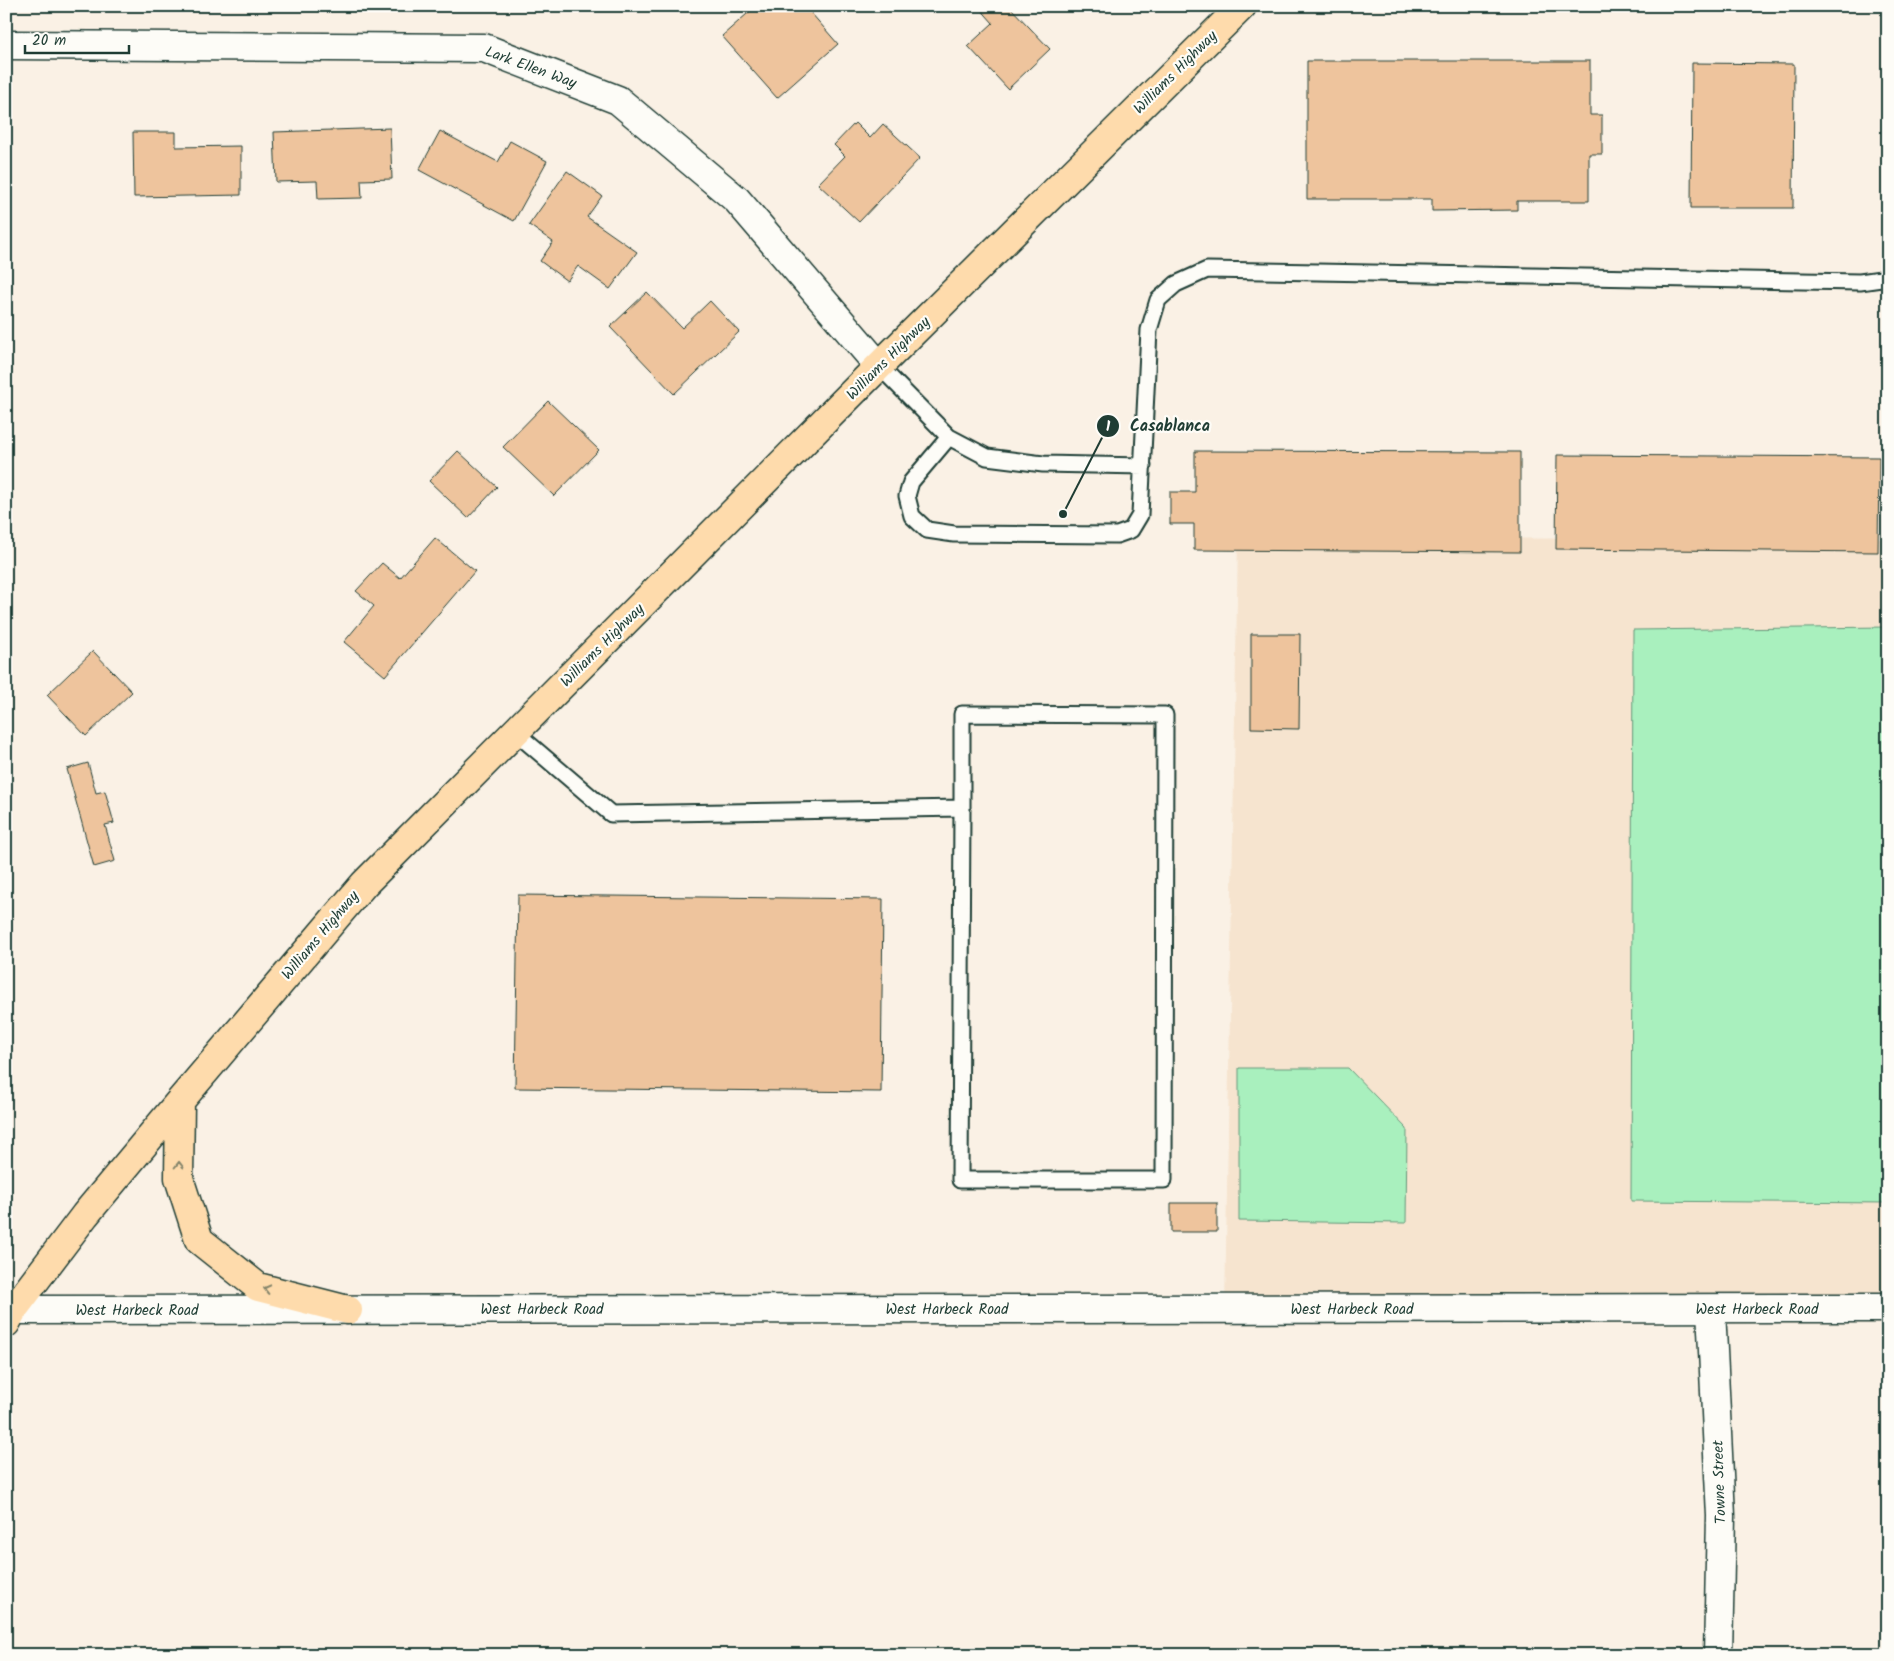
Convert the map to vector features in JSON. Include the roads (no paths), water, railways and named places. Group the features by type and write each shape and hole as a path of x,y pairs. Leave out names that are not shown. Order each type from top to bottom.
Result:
{"main road":[{"name":"Williams Highway","path":"9,1314 85,1215 364,884 879,366 1242,6"},
{"path":"180,1100 179,1178 199,1240 258,1287 348,1310"}],"street":[{"name":"Lark Ellen Way","path":"6,45 484,48 618,100 737,200 879,366"},
{"name":"West Harbeck Road","path":"9,1314 348,1310 1888,1308"},
{"name":"Towne Street","path":"1711,1309 1721,1516 1718,1655"}],"lane":[{"path":"949,437 911,482 907,496 912,516 928,530 954,534 1116,535 1131,530 1140,515 1144,466 1149,330 1158,300 1176,284 1207,270 1860,282 1888,278"},
{"path":"879,366 949,437 987,457 1043,464 1144,466"},
{"path":"962,714 1165,715 1164,1180 960,1180 962,808 962,714"},
{"path":"515,732 611,814 962,808"}],"place":[{"name":"Casablanca","path":"1063,514"}]}
